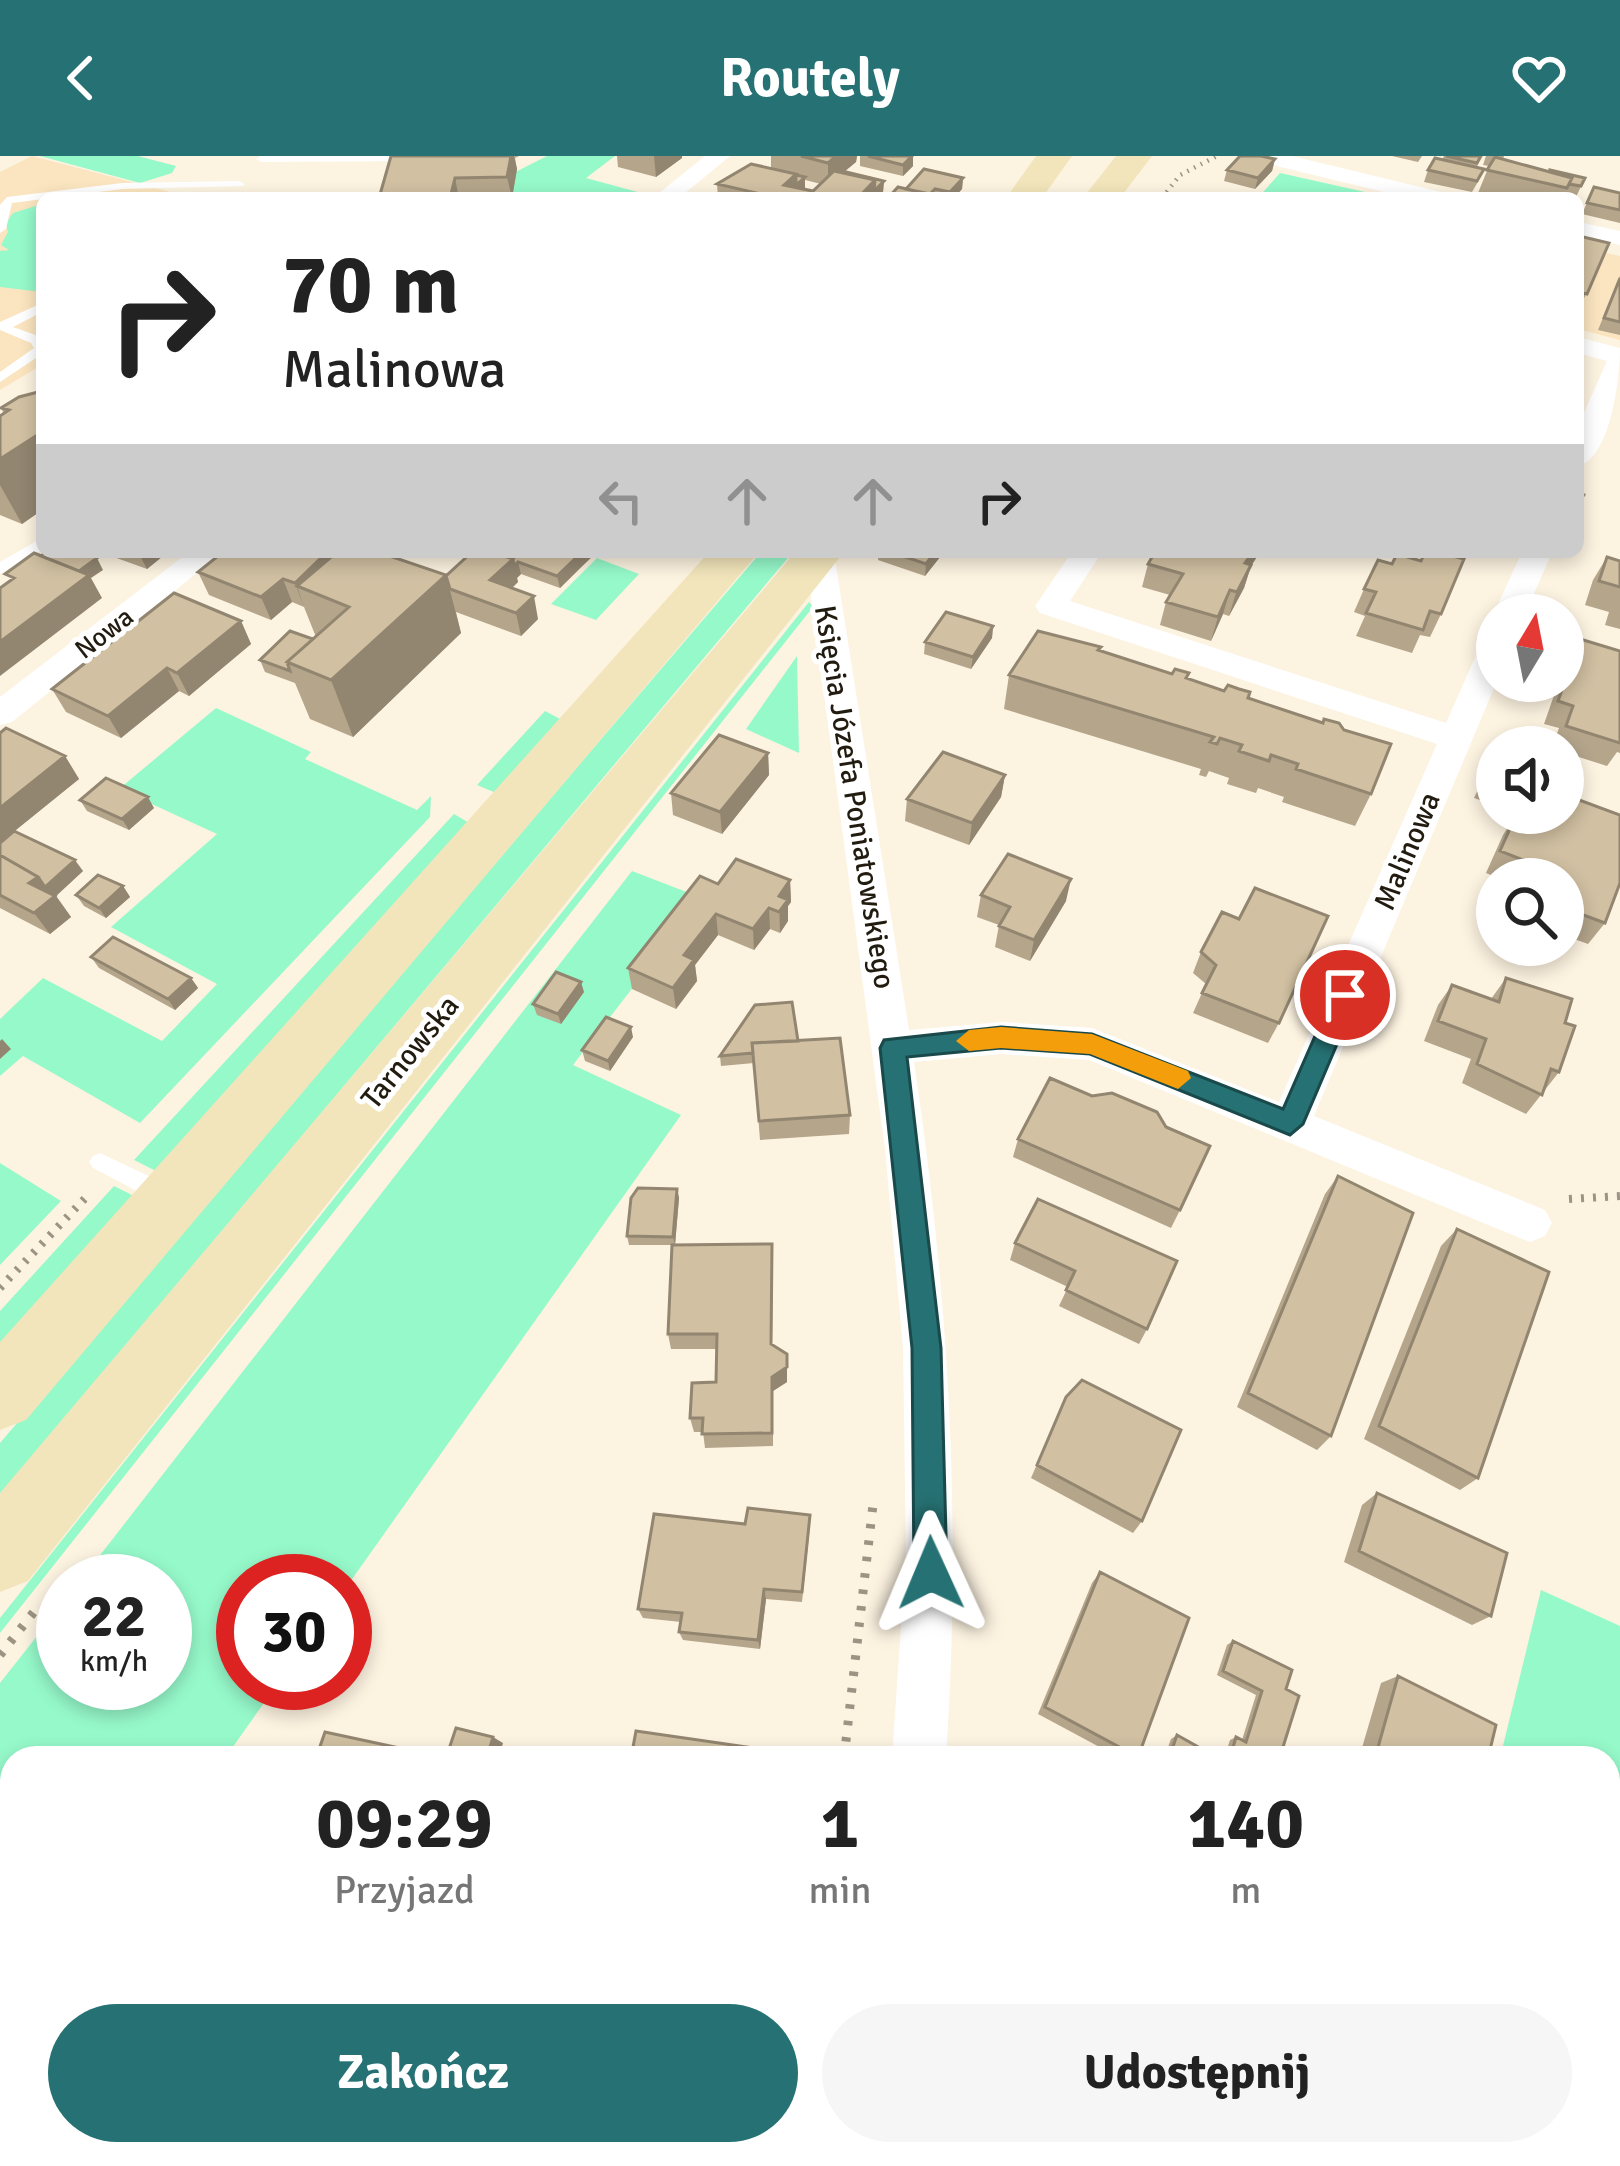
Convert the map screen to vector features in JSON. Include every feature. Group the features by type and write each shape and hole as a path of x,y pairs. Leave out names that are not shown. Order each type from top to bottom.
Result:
{"main road":[{"path":"1028,192 1054,156"},
{"path":"1106,192 1134,156"},
{"path":"0,1395 730,558"},
{"name":"Tarnowska","path":"0,1552 815,558"}],"street":[{"path":"673,192 719,156"},
{"path":"1264,156 1412,192"},
{"path":"1584,230 1620,238"},
{"path":"1584,347 1620,358 1584,444"},
{"name":"Nowa","path":"0,714 200,558"},
{"name":"Księcia Józefa Poniatowskiego","path":"820,558 893,1048 926,1348 932,1618 921,1746"},
{"path":"1083,558 1051,606 1456,738"},
{"path":"1518,594 1534,558"},
{"name":"Malinowa","path":"1290,1124 1476,692"},
{"path":"893,1048 1001,1038 1092,1044 1290,1124 1540,1211"}],"lane":[{"path":"233,192 264,158 436,158"},
{"path":"78,192 239,184"},
{"path":"0,229 7,200 36,197"},
{"path":"2,327 36,310"},
{"path":"2,327 36,340"},
{"path":"0,378 36,353"},
{"path":"0,569 36,547"},
{"path":"100,1162 172,1198"}],"path":[{"path":"1167,192 1180,175 1216,156"},
{"path":"1540,1211 1620,1196"},
{"path":"845,1746 874,1476"}],"shaded area":[{"path":"32,156 170,192 36,192 36,369 0,390 0,172"},
{"path":"1584,248 1620,256 1620,340 1584,331"}],"green space":[{"path":"40,156 138,156 176,166 172,173 140,183"},
{"path":"547,156 615,156 586,178 638,192 476,192"},
{"path":"1280,173 1365,192 1263,192"},
{"path":"36,206 36,291 0,287 0,251 9,250 1,245 13,213"},
{"path":"597,558 639,574 596,620 551,604"},
{"path":"756,558 788,558 0,1495 0,1443"},
{"path":"809,602 813,607 63,1554 51,1554"},
{"path":"797,656 799,753 746,729"},
{"path":"216,708 311,752 305,759 417,810 431,796 430,817 140,1123 23,1056 0,1076 0,1059 10,1049 0,1043 0,1019 43,978 162,1041 217,984 111,927 217,834 119,789"},
{"path":"545,711 562,720 496,793 477,785"},
{"path":"454,814 471,824 160,1173 134,1160"},
{"path":"632,871 702,898 573,1065 681,1115 370,1554 216,1554 216,1710 259,1710 233,1746 0,1746 0,1683 36,1637 36,1710 192,1710 192,1554 101,1554"},
{"path":"0,1163 61,1201 0,1265"},
{"path":"114,1186 138,1198 0,1355 0,1311"},
{"path":"36,1573 36,1588 0,1633 0,1618"},
{"path":"1541,1590 1620,1626 1620,1746 1503,1746"}],"building":[{"path":"391,156 511,156 507,177 455,178 452,192 381,192"},
{"path":"801,156 836,156 828,163"},
{"path":"868,156 912,156 903,165"},
{"path":"1240,156 1275,159 1258,178 1227,170"},
{"path":"1446,156 1481,156 1477,163"},
{"path":"1495,157 1572,178 1567,188 1487,170"},
{"path":"1435,158 1484,169 1477,181 1428,170"},
{"path":"751,164 796,174 784,185 813,191 834,171 875,180 864,192 752,192 717,184"},
{"path":"924,169 963,178 950,192 906,189"},
{"path":"1550,170 1585,178 1581,186 1569,184 1572,178"},
{"path":"842,171 884,181 874,191 875,180"},
{"path":"1594,187 1620,193 1620,210 1587,203"},
{"path":"1584,237 1609,243 1584,293"},
{"path":"1620,278 1620,322 1604,318"},
{"path":"36,393 36,436 0,459 0,416 9,410 1,408"},
{"path":"34,553 36,558 89,575 0,642 0,588 14,578 5,574"},
{"path":"1607,557 1620,561 1620,587 1599,581"},
{"path":"46,558 97,558 79,571"},
{"path":"216,558 321,558 295,583 283,579 261,597 198,572"},
{"path":"330,558 396,558 446,575 331,680 287,662 349,607 297,586"},
{"path":"466,558 510,558 490,580 534,596 516,613 450,589 446,576"},
{"path":"576,558 557,576 518,562 514,566 513,559"},
{"path":"1152,558 1249,558 1245,563 1251,565 1237,592 1230,590 1218,617 1166,602 1183,574 1148,564"},
{"path":"1395,558 1464,559 1441,614 1430,611 1423,630 1366,613 1376,592 1364,589 1378,560 1392,564"},
{"path":"174,593 241,621 177,673 167,668 108,716 52,689"},
{"path":"946,612 993,626 973,657 925,642"},
{"path":"290,631 313,639 287,662 290,671 260,660"},
{"path":"1038,631 1101,647 1098,650 1172,674 1175,669 1189,673 1186,678 1224,691 1228,685 1250,692 1248,698 1323,723 1324,719 1339,723 1344,730 1391,744 1371,794 1296,769 1298,764 1271,755 1269,761 1239,751 1242,745 1220,738 1217,744 1210,742 1214,737 1009,675"},
{"path":"1584,640 1620,651 1620,743 1584,732 1584,726 1566,726 1573,706 1561,702 1584,702"},
{"path":"6,728 65,756 0,808 0,733"},
{"path":"719,735 768,753 720,812 671,793"},
{"path":"943,752 1005,775 972,823 907,799"},
{"path":"106,778 148,797 122,819 80,800"},
{"path":"1584,802 1620,815 1620,883 1605,923 1584,915 1584,858 1518,858 1500,851 1508,834 1584,834"},
{"path":"14,831 75,860 45,887 38,877 0,855 0,843"},
{"path":"1008,854 1071,879 1034,940 999,926 1010,907 981,895"},
{"path":"0,855 38,877 29,883 55,896 34,913 0,895"},
{"path":"736,859 790,880 779,896 788,900 779,912 769,908 753,929 716,914 684,955 694,960 673,988 628,968 700,876 718,884"},
{"path":"98,875 123,886 99,908 76,895"},
{"path":"1255,888 1328,916 1279,1023 1202,993 1216,965 1201,952 1222,912 1239,919"},
{"path":"113,937 191,978 168,999 91,957"},
{"path":"556,972 581,982 558,1014 533,1004"},
{"path":"1506,978 1572,999 1565,1023 1575,1026 1559,1072 1551,1069 1542,1095 1477,1064 1486,1039 1438,1021 1452,985 1499,1002"},
{"path":"792,1002 798,1041 752,1043 753,1053 720,1056 755,1005"},
{"path":"606,1017 631,1027 608,1061 582,1050"},
{"path":"840,1038 850,1115 759,1121 752,1043"},
{"path":"1050,1078 1092,1096 1112,1093 1157,1112 1166,1127 1210,1146 1180,1210 1018,1139"},
{"path":"1338,1176 1413,1213 1331,1436 1248,1393"},
{"path":"638,1188 677,1189 673,1237 627,1236 631,1198"},
{"path":"1038,1199 1177,1261 1147,1329 1066,1290 1075,1271 1015,1243"},
{"path":"1457,1229 1549,1272 1478,1478 1379,1426"},
{"path":"772,1244 771,1344 787,1354 787,1367 772,1377 772,1433 702,1434 703,1418 690,1418 692,1383 716,1382 717,1334 668,1334 672,1245"},
{"path":"1082,1380 1181,1430 1142,1521 1037,1465 1066,1397"},
{"path":"1377,1493 1507,1553 1491,1616 1359,1551"},
{"path":"748,1508 810,1515 802,1592 764,1589 758,1640 679,1632 682,1613 638,1609 654,1514 745,1524"},
{"path":"1100,1572 1189,1618 1142,1746 1118,1746 1045,1707"},
{"path":"1233,1641 1292,1670 1286,1689 1299,1696 1283,1746 1233,1746 1236,1737 1246,1742 1262,1691 1223,1671"},
{"path":"1398,1676 1496,1725 1491,1746 1378,1746"},
{"path":"456,1728 493,1737 490,1746 450,1746"},
{"path":"636,1731 739,1746 633,1746"},
{"path":"325,1732 390,1746 320,1746"},
{"path":"1177,1735 1197,1746 1173,1746"}],"slow traffic":[{"path":"969,1041 1001,1038 1092,1044 1178,1078"}],"route":[{"path":"931,1573 926,1348 893,1048 1001,1038 1092,1044 1290,1124 1345,995"}]}
